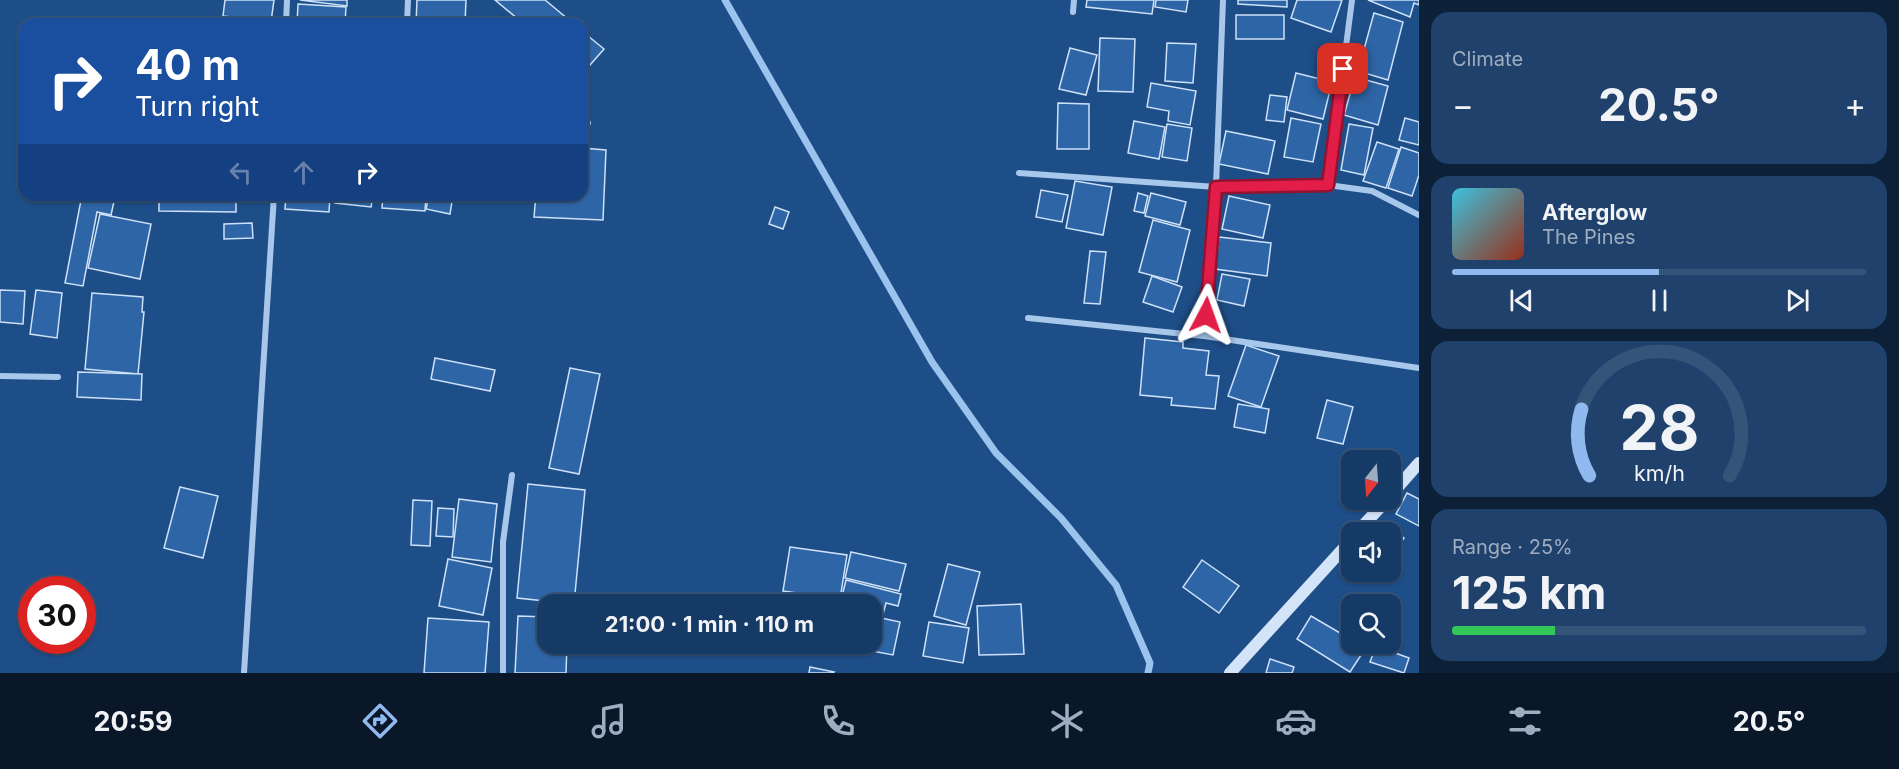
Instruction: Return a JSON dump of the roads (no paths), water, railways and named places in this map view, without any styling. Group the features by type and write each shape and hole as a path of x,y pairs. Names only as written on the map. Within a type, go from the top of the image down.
{"main road":[{"path":"1401,484 1417,469"},
{"path":"1366,522 1378,510"},
{"path":"1230,673 1341,551"}],"street":[{"path":"286,18 287,0"},
{"path":"406,18 408,0"},
{"path":"1073,12 1074,0"},
{"path":"1204,336 1216,187 1223,0"},
{"path":"1328,185 1352,0"},
{"path":"1019,173 1216,187 1328,185 1372,191 1419,215"},
{"path":"244,673 274,201"},
{"path":"1028,318 1204,336 1419,368"},
{"path":"0,376 58,377"},
{"path":"503,673 503,542 512,475"}],"waterway":[{"path":"725,0 932,362 996,453 1061,518 1116,585 1150,663 1148,673"}]}
